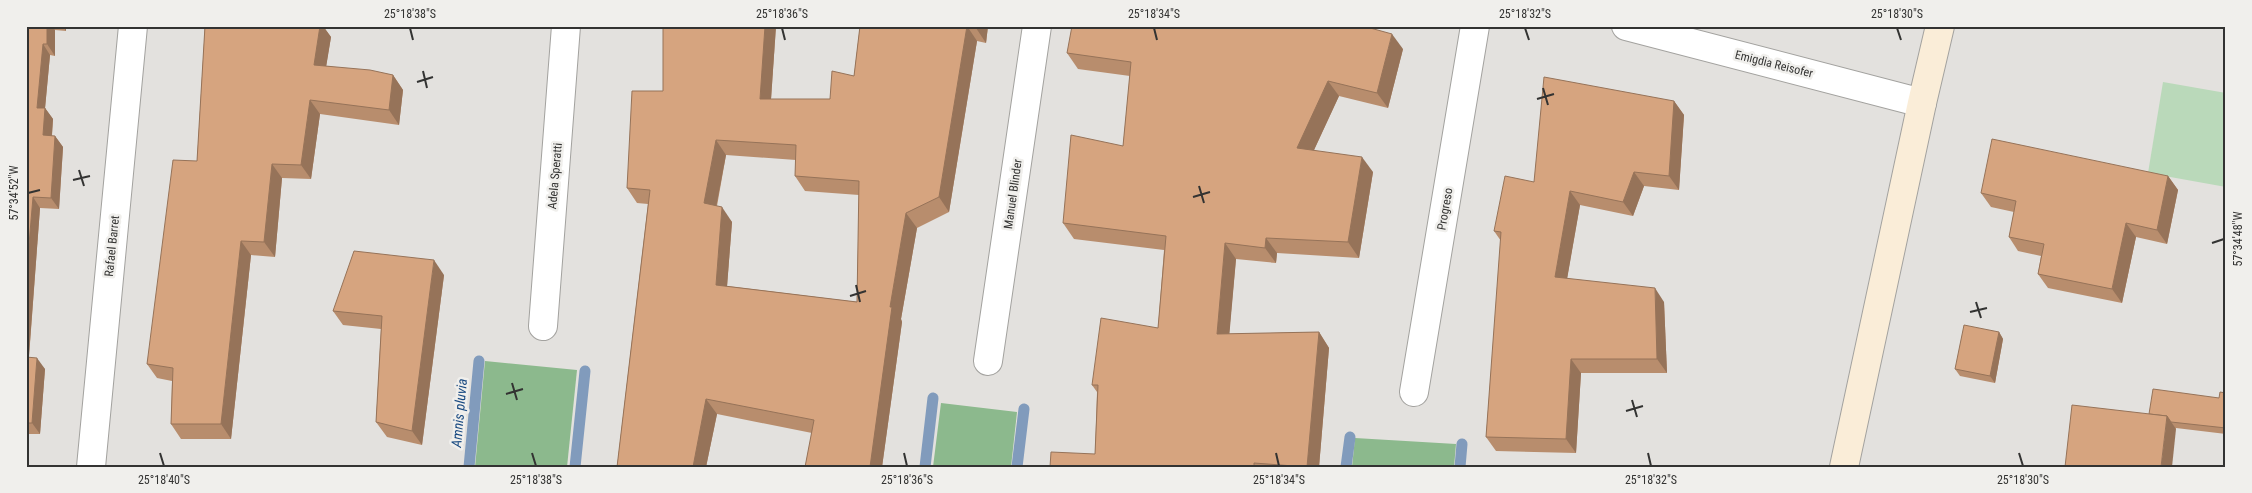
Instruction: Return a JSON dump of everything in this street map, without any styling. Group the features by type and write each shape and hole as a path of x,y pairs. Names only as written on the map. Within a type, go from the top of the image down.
{"street":[{"name":"Rafael Barret","path":"91,467 133,26"},
{"name":"Adela Speratti","path":"543,326 566,26"},
{"name":"Manuel Blinder","path":"988,361 1037,26"},
{"name":"Progreso","path":"1414,392 1475,26"},
{"name":"Emigdia Reisofer","path":"1626,26 1922,103"},
{"path":"1844,467 1940,26"}],"green space":[{"path":"2163,82 2226,93 2226,187 2148,173"},
{"path":"485,361 577,370 567,467 475,467"},
{"path":"941,403 1017,412 1011,467 933,467"},
{"path":"1355,438 1456,444 1454,467 1352,467"}],"building":[{"path":"26,26 47,26 47,44 43,44 37,108 45,108 43,135 55,136 51,198 33,197 26,280"},
{"path":"205,26 320,26 314,65 370,70 393,75 389,110 310,100 301,165 272,164 264,242 241,241 221,424 171,424 173,368 147,364 173,160 197,161"},
{"path":"663,26 691,28 691,26 765,26 760,99 830,99 832,71 854,76 860,26 967,26 939,197 906,213 890,307 892,307 870,467 805,467 814,420 706,399 693,467 617,467 650,190 627,188 632,91 663,91","holes":["716,140 796,145 795,176 859,181 857,302 716,285 722,207 704,203"]},
{"path":"1072,26 1363,26 1392,34 1377,93 1328,81 1297,148 1362,157 1348,242 1266,238 1265,248 1225,243 1217,334 1319,332 1307,467 1254,463 1254,467 1050,467 1051,452 1095,454 1098,385 1092,385 1101,318 1158,328 1166,236 1063,223 1071,135 1123,146 1131,62 1067,53"},
{"path":"1544,77 1674,101 1669,176 1634,172 1623,202 1570,191 1555,277 1655,288 1657,359 1571,359 1566,439 1486,437 1501,232 1494,231 1505,176 1534,182"},
{"path":"1992,139 2168,176 2157,230 2126,223 2112,289 2038,274 2044,244 2009,237 2016,201 1981,193"},
{"path":"354,251 434,260 412,431 376,422 382,316 333,311"},
{"path":"1964,325 1999,332 1990,376 1955,369"},
{"path":"26,357 37,358 32,423 26,423"},
{"path":"2153,389 2219,398 2220,392 2226,393 2226,428 2171,422 2167,416 2149,414"},
{"path":"2072,405 2167,416 2161,467 2065,467"}],"waterway":[{"name":"Amnis pluvia","path":"469,467 479,361"},
{"name":"Amnis pluvia","path":"575,467 585,371"},
{"name":"Amnis pluvia","path":"925,467 933,398"},
{"name":"Amnis pluvia","path":"1017,467 1024,409"},
{"name":"Amnis pluvia","path":"1346,467 1350,437"},
{"name":"Amnis pluvia","path":"1460,467 1462,444"}]}
